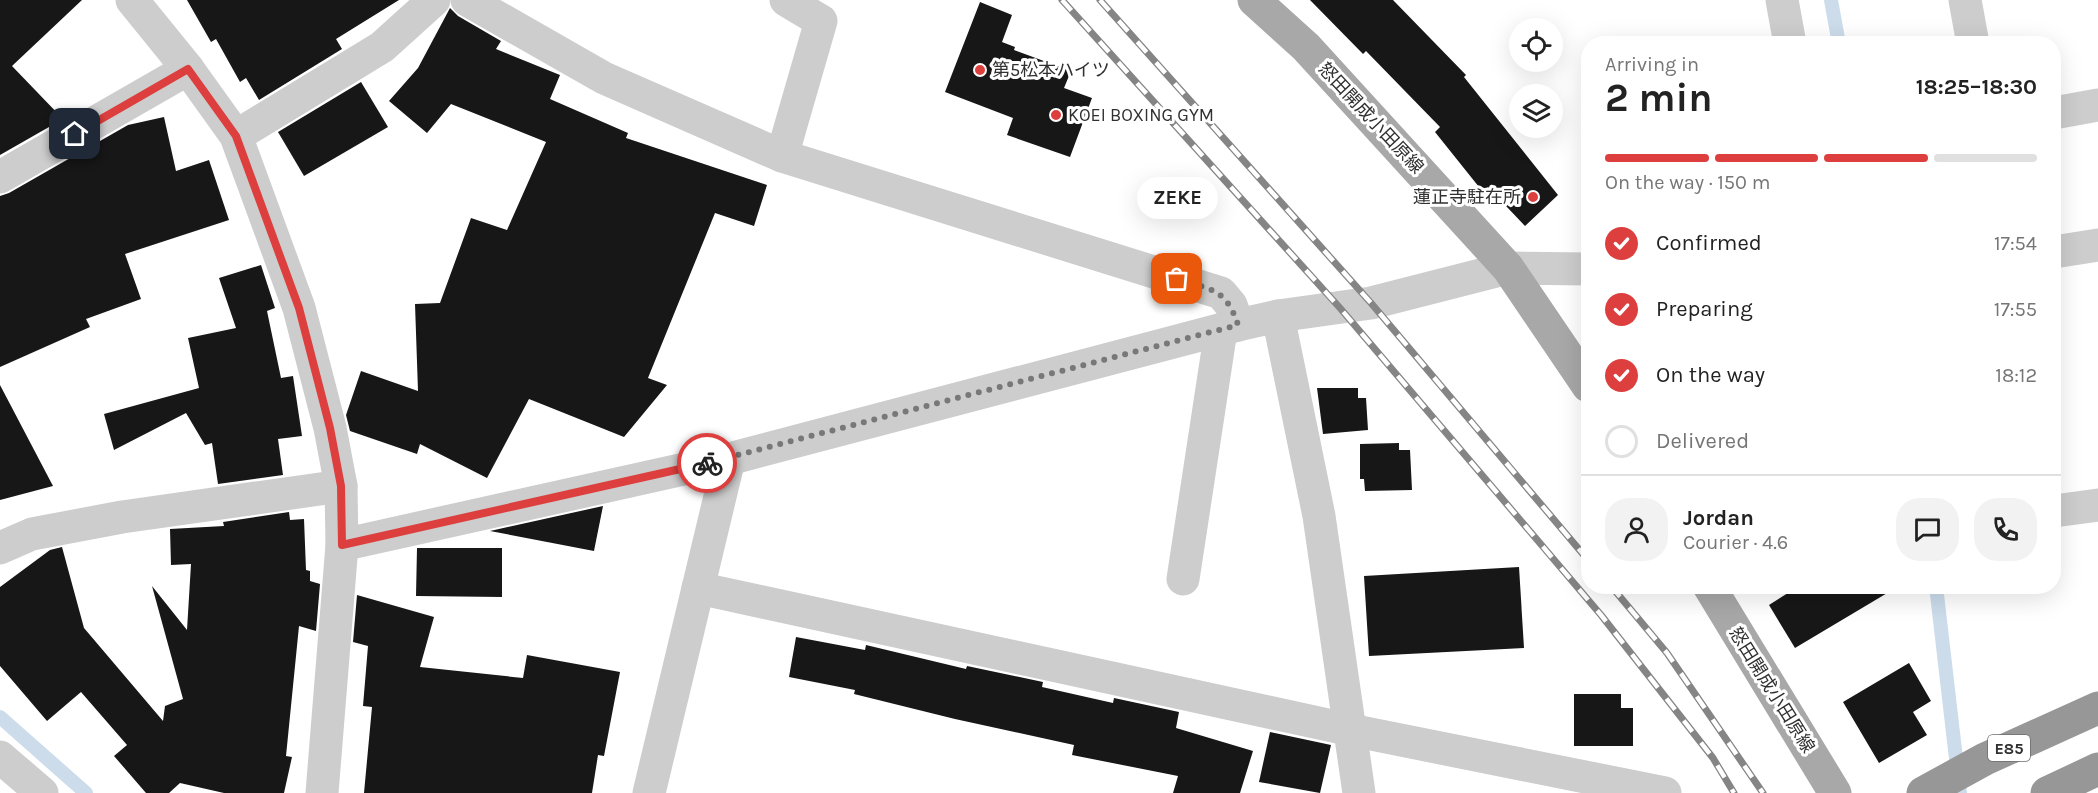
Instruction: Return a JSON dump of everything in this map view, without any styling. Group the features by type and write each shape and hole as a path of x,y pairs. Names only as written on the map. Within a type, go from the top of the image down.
{"highway":[{"name":"E85","path":"1923,793 1985,759 2098,708"},
{"path":"2047,793 2098,769"}],"main road":[{"name":"怒田開成小田原線","path":"1254,0 1306,47 1508,268 1581,376"},
{"name":"怒田開成小田原線","path":"1714,594 1835,793"}],"street":[{"path":"132,0 188,69 236,136 299,308 330,428 341,486 342,545 322,793"},
{"path":"236,136 382,47 434,0"},
{"path":"467,0 604,78 782,156 1221,293 1231,305 1229,327 1183,579"},
{"path":"782,156 821,21 786,0"},
{"path":"1782,0 1789,36"},
{"path":"1965,0 1972,36"},
{"path":"0,177 188,69"},
{"path":"2061,111 2098,105"},
{"path":"2061,251 2098,245"},
{"path":"342,545 729,459 1278,316 1371,303 1508,268 1581,269"},
{"path":"1278,316 1319,516 1359,793"},
{"path":"649,793 729,459"},
{"path":"0,548 32,534 122,517 341,486"},
{"path":"2061,511 2098,505"},
{"path":"698,588 1351,730 1665,793"},
{"path":"0,757 42,793"}],"building":[{"path":"0,0 82,0 12,66 63,119 0,155"},
{"path":"187,0 399,0 336,39 342,49 259,100 246,78 240,82 216,39 211,42"},
{"path":"1310,0 1393,0 1466,75 1464,77 1509,133 1509,138 1513,138 1558,195 1525,226 1488,187 1483,192 1435,132 1440,127 1366,51 1363,54"},
{"path":"980,2 1012,15 1002,42 1015,47 1014,50 1071,71 1064,88 1092,98 1070,157 1007,135 1013,118 945,92"},
{"path":"450,8 458,16 501,41 496,49 560,75 550,99 628,133 626,138 767,185 754,226 715,213 648,378 667,385 624,437 529,399 487,478 420,444 417,454 350,431 346,415 361,371 418,391 415,304 440,303 471,218 507,230 546,142 451,104 427,133 389,101 418,68"},
{"path":"361,82 388,127 304,176 278,132"},
{"path":"164,117 176,171 209,160 229,220 125,254 141,299 86,319 90,327 0,367 0,196 128,125"},
{"path":"261,265 275,308 267,311 281,378 293,376 302,436 278,439 283,475 218,484 212,443 205,445 186,413 114,450 104,414 199,388 188,338 236,328 219,278"},
{"path":"0,385 53,486 0,500"},
{"path":"1317,388 1358,388 1358,398 1366,398 1368,430 1323,434"},
{"path":"1399,443 1399,450 1410,450 1412,490 1365,491 1364,479 1360,479 1360,444"},
{"path":"603,506 594,551 490,531"},
{"path":"289,512 290,520 304,519 306,570 310,571 310,581 320,584 316,631 299,626 286,756 292,757 284,793 224,793 180,783 169,793 146,793 114,756 127,745 81,692 47,721 0,666 0,587 50,550 62,547 84,628 163,721 165,706 183,699 152,586 187,630 191,564 171,565 170,529 224,526 223,522"},
{"path":"417,548 502,548 502,597 416,596"},
{"path":"1519,567 1524,648 1369,656 1364,576"},
{"path":"1786,594 1886,594 1795,648 1769,605"},
{"path":"357,595 434,617 420,667 523,678 527,655 620,672 604,756 598,755 592,793 364,793 372,707 363,706 368,646 353,642"},
{"path":"796,637 865,650 866,645 966,669 967,666 1043,682 1042,687 1113,703 1114,698 1179,712 1176,728 1253,751 1240,793 1173,793 1178,776 1072,755 1074,745 854,694 855,690 789,677"},
{"path":"1909,663 1931,701 1913,712 1927,735 1879,763 1843,702"},
{"path":"1574,694 1621,694 1621,708 1633,708 1633,746 1574,746"},
{"path":"1270,732 1331,745 1320,793 1259,782"}],"waterway":[{"path":"1831,0 1838,36"},
{"path":"1937,594 1960,793"},
{"path":"0,717 86,793"}],"railway":[{"path":"1062,0 1340,308 1581,591"},
{"path":"1100,0 1371,303 1581,552"},
{"path":"1583,594 1713,758 1734,793"},
{"path":"1618,594 1667,653 1763,793"}],"way so far":[{"path":"707,463 1238,325 1231,305 1221,293 1177,279"}],"place":[{"name":"第5松本ハイツ","path":"980,70"},
{"name":"KOEI BOXING GYM","path":"1056,115"},
{"name":"蓮正寺駐在所","path":"1533,197"},
{"name":"ZEKE","path":"1177,279"}],"route":[{"path":"75,134 188,69 236,136 308,338 330,428 341,486 342,545 707,463"}]}
